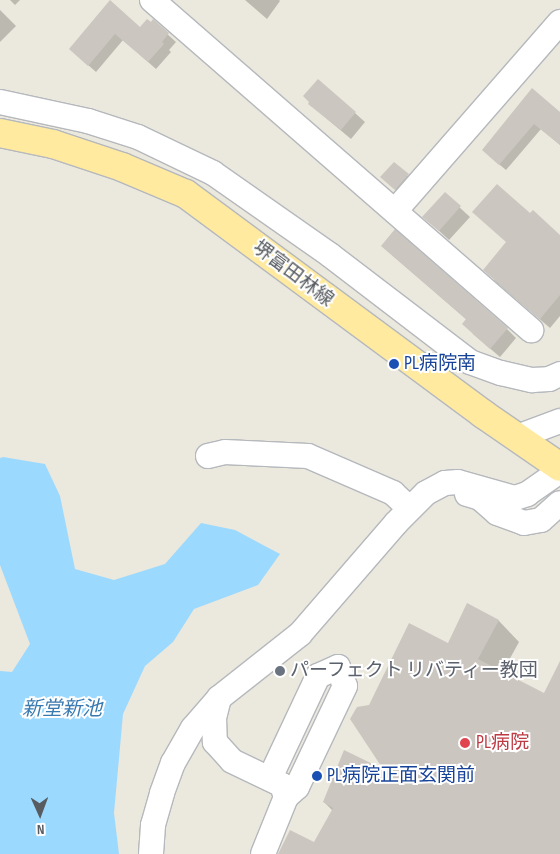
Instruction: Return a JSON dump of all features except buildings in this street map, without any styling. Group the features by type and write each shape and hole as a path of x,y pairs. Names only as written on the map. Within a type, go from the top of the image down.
{"main road":[{"name":"堺富田林線","path":"0,133 53,144 122,167 186,194 560,467"}],"lane":[{"path":"152,0 530,330"},
{"path":"395,211 560,22"},
{"path":"0,102 88,121 138,137 213,172 330,255 470,362 500,374 532,380 549,379 560,374"},
{"path":"517,437 560,422"},
{"path":"208,456 225,452 308,456 393,493 410,509"},
{"path":"151,854 153,825 173,763 193,728 219,698 300,634 426,493 445,483 458,482 516,498 526,494 560,471"},
{"path":"436,489 462,492 480,498 497,513 524,523 541,520 560,503"},
{"path":"263,854 286,797 297,787 345,686 338,667 318,676 270,778"},
{"path":"219,698 214,718 215,742 232,761 282,785 286,797"}],"water":[{"name":"新堂新池","path":"0,458 45,464 60,496 75,569 114,580 165,564 201,523 235,530 280,554 258,585 194,609 173,642 145,666 123,714 114,813 119,854 0,854 0,671 12,672 30,644 0,565"}],"place":[{"name":"PL病院南","path":"394,364"},
{"name":"パーフェクト リバティー教団","path":"280,671"},
{"name":"PL病院","path":"465,743"},
{"name":"PL病院正面玄関前","path":"317,776"}]}
